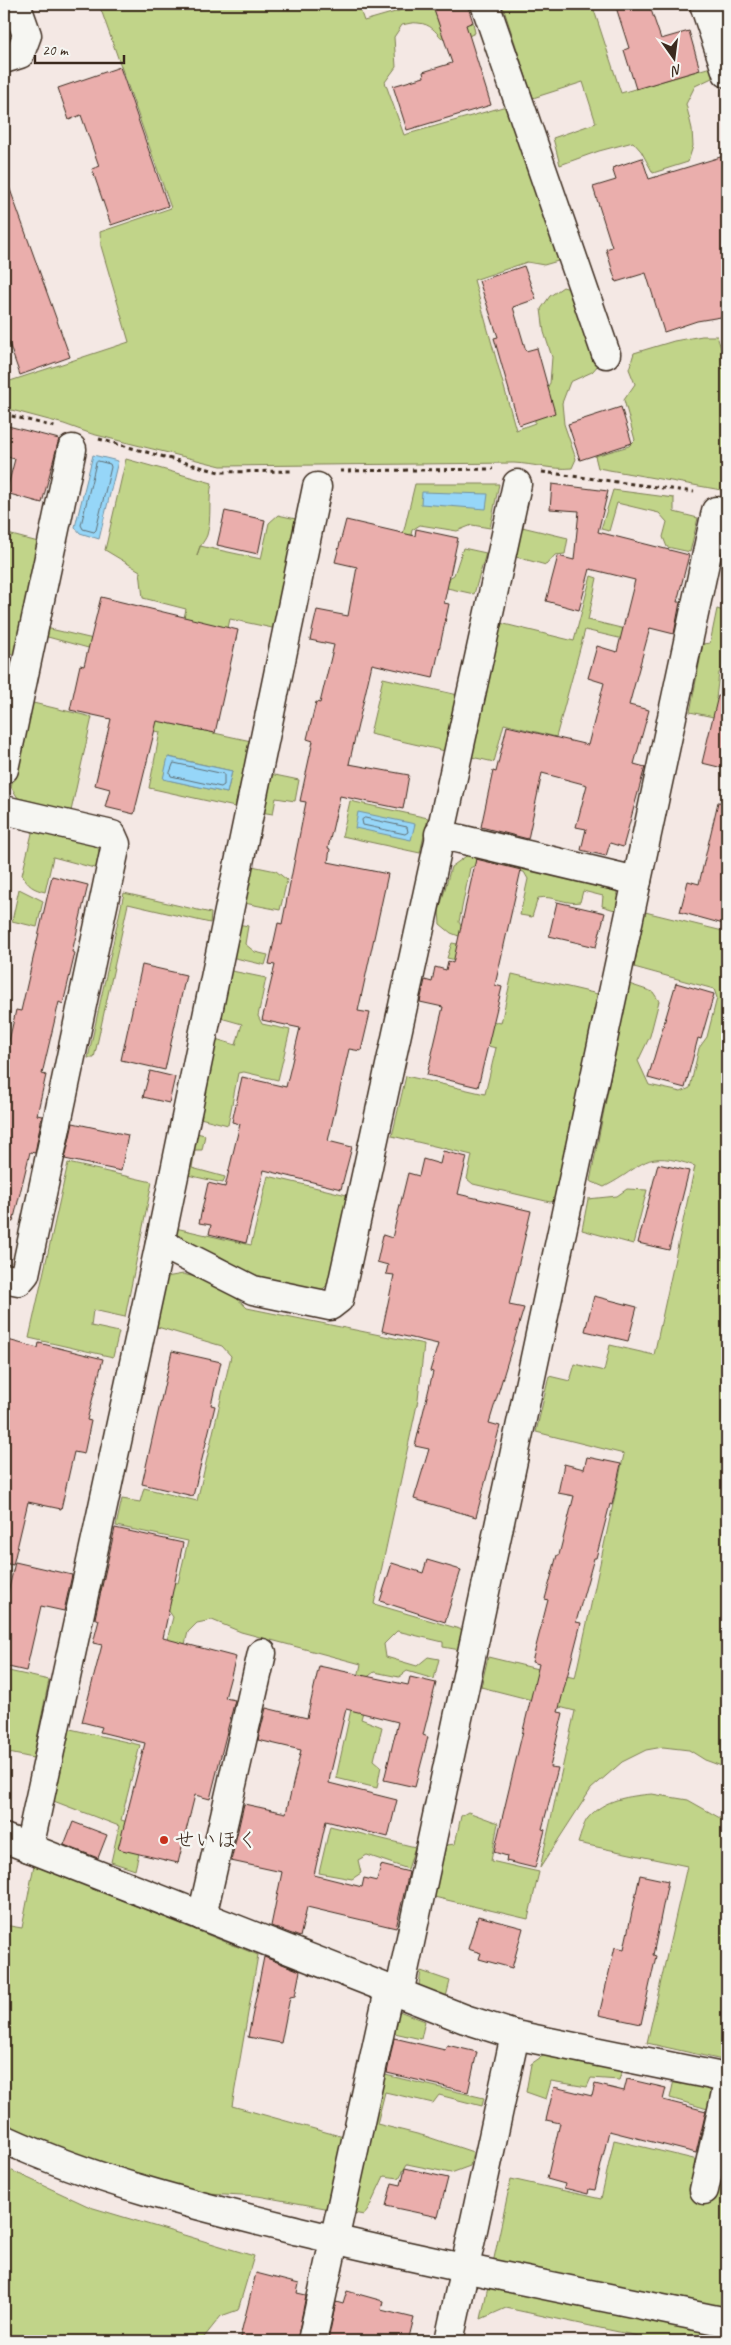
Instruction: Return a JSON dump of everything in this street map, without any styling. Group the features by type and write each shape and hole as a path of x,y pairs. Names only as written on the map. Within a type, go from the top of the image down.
{"street":[{"path":"4,60 20,54 26,35 16,4"},
{"path":"485,4 606,354"},
{"path":"704,4 727,73"},
{"path":"4,769 75,438"},
{"path":"160,1244 253,1290 330,1306 339,1299 439,834 519,475"},
{"path":"29,1848 160,1244 317,476"},
{"path":"312,2341 334,2239 394,1992 637,881 709,502"},
{"path":"4,810 112,835 116,844 25,1274 19,1281 4,1278"},
{"path":"439,834 637,881"},
{"path":"202,1916 262,1653"},
{"path":"4,1838 394,1992 515,2035 727,2078"},
{"path":"449,2341 515,2035"},
{"path":"704,2190 727,2088"},
{"path":"4,2139 66,2166 130,2187 334,2239 465,2269 727,2322"}],"path":[{"path":"4,414 75,438 219,472 317,476 519,475 709,502"}],"green space":[{"path":"99,4 358,4 364,21 423,4 432,4 442,32 473,22 475,33 452,41 441,37 426,25 414,23 402,25 394,37 396,67 385,82 404,135 510,105 560,251 558,261 544,265 527,262 474,280 516,430 535,423 535,407 550,383 552,357 544,332 541,309 550,296 563,287 580,292 600,363 592,372 570,382 562,403 564,424 576,459 572,468 514,463 221,466 92,434 64,424 4,408 4,383 129,342 101,246 100,232 171,208"},
{"path":"502,4 592,4 621,93 711,67 712,78 695,86 686,104 692,129 693,146 688,162 653,173 641,151 633,142 599,151 560,165 553,138 596,123 583,82 533,98"},
{"path":"702,336 717,336 727,366 727,491 598,468 595,456 629,446 635,440 624,400 635,384 629,369 634,353 674,341"},
{"path":"126,459 212,483 207,535 201,546 261,559 269,523 278,515 296,519 277,629 230,619 228,628 168,723 251,741 235,807 149,788 160,732 129,726 140,662 44,636 46,628 175,658 186,609 143,598 140,571 105,550","holes":["169,757 232,771 227,793 164,779"]},
{"path":"415,484 499,484 490,528 472,525 457,531 420,525 412,530 405,566 444,581 454,575 463,548 486,553 474,594 393,576"},
{"path":"613,490 674,498 674,512 698,518 690,552 667,547 663,537 667,522 659,513 617,503 609,531 601,529"},
{"path":"522,527 568,538 565,554 555,555 546,565 516,557"},
{"path":"4,533 42,543 15,655 4,653"},
{"path":"591,576 597,578 588,620 625,629 623,639 585,630 556,737 504,724 494,762 467,756 500,623 574,641"},
{"path":"717,609 727,612 727,660 719,673 716,699 721,704 718,718 690,712 703,644 710,643"},
{"path":"383,678 458,695 445,751 370,734"},
{"path":"29,702 92,717 71,811 18,798 11,787"},
{"path":"270,774 299,780 295,801 276,798 273,814 260,812"},
{"path":"350,801 428,818 420,853 342,836"},
{"path":"33,829 97,844 100,856 98,869 53,857 45,892 37,890 26,882 22,875"},
{"path":"469,854 615,888 622,905 621,912 602,906 603,896 583,891 580,902 575,903 544,897 538,898 532,917 520,915 528,879 524,872 480,863 470,868 459,922 468,940 451,933 440,924 439,911 451,867"},
{"path":"252,866 276,871 287,880 280,910 244,903"},
{"path":"19,889 43,901 37,927 12,921"},
{"path":"124,893 211,913 210,923 128,904 94,1058 88,1058"},
{"path":"645,912 727,932 727,1768 705,1760 689,1750 663,1747 646,1750 622,1762 591,1789 540,1868 575,1711 481,1687 488,1657 575,1678 624,1454 536,1432 549,1376 570,1381 575,1364 604,1371 610,1345 654,1355 695,1166 678,1161 654,1159 637,1166 604,1187 590,1181 629,984 653,992 659,1001 650,1036 638,1061 649,1085 681,1092 690,1088 699,1048 707,1037 717,998 714,989 634,967"},
{"path":"238,924 248,926 245,944 255,952 268,955 265,965 231,957"},
{"path":"469,941 481,966 447,958 452,943 468,946"},
{"path":"227,970 266,978 258,1016 262,1024 290,1030 278,1080 244,1072 238,1073 228,1125 196,1117 212,1038 236,1045 242,1024 217,1017"},
{"path":"512,974 598,994 555,1201 550,1202 473,1184 467,1179 472,1155 392,1136 406,1076 485,1094 496,1048 449,1036 452,1014 501,1023"},
{"path":"192,1132 205,1135 202,1150 195,1150 192,1168 225,1177 223,1183 183,1174"},
{"path":"68,1163 152,1182 125,1317 93,1310 91,1326 119,1332 113,1357 29,1338"},
{"path":"268,1176 351,1196 331,1282 318,1293 262,1281 220,1256 190,1247 170,1233 171,1227 251,1245"},
{"path":"627,1189 647,1190 633,1244 582,1230 588,1199 617,1196"},
{"path":"183,1274 217,1286 247,1308 424,1344 418,1400 374,1604 463,1630 460,1650 443,1647 443,1642 397,1631 384,1644 386,1657 417,1666 428,1657 439,1659 434,1679 407,1671 399,1677 374,1672 365,1679 364,1708 361,1719 382,1727 374,1760 381,1766 377,1788 336,1778 361,1664 241,1632 212,1620 197,1623 188,1632 183,1652 165,1648 173,1617 166,1607 100,1593 101,1585 131,1591 135,1575 178,1583 188,1541 116,1526 122,1499 140,1502 144,1488 197,1501 231,1356 222,1346 154,1326 166,1277"},
{"path":"4,1670 49,1680 33,1758 4,1752"},
{"path":"66,1728 140,1745 121,1820 145,1827 135,1870 111,1862 119,1826 51,1800"},
{"path":"652,1794 688,1800 727,1822 727,2061 647,2043 687,1866 578,1843 586,1820 594,1812 609,1803 626,1797"},
{"path":"468,1812 498,1823 491,1861 539,1872 528,1919 434,1897 444,1850 447,1845 455,1844 461,1816"},
{"path":"330,1826 415,1847 408,1869 367,1855 358,1860 361,1873 352,1879 319,1873"},
{"path":"34,1865 258,1955 232,2106 365,2143 381,2074 484,2098 482,2106 439,2095 433,2103 385,2092 377,2124 425,2136 473,2152 470,2166 451,2173 407,2164 399,2178 384,2176 364,2215 258,2196 208,2193 92,2163 4,2127 4,1925 22,1928"},
{"path":"421,1971 450,1981 445,2001 426,1994 419,1984"},
{"path":"399,2011 425,2021 421,2039 390,2032 394,2013"},
{"path":"544,2055 622,2071 619,2080 591,2078 587,2087 551,2081 546,2099 526,2092 531,2064"},
{"path":"674,2080 709,2088 713,2100 711,2110 670,2098"},
{"path":"614,2140 727,2167 727,2341 661,2341 506,2308 481,2319 511,2179 601,2199"},
{"path":"4,2167 90,2207 254,2256 238,2310 221,2316 201,2341 4,2341"}],"water":[{"path":"93,455 118,461 99,539 80,533 75,527"},
{"path":"422,492 488,494 486,509 421,504"},
{"path":"168,757 232,771 227,793 163,779"},
{"path":"358,812 415,824 411,840 355,828"}],"building":[{"path":"432,4 467,4 473,22 466,25 491,105 407,130 393,86 424,77 423,72 452,63"},
{"path":"615,4 649,4 661,39 689,31 700,70 636,89 624,50 629,48"},
{"path":"120,67 168,206 111,225 92,169 99,166 81,115 69,120 58,88"},
{"path":"727,155 727,316 697,321 664,332 646,273 616,282 606,249 612,247 593,187 616,180 612,168 642,158 649,179"},
{"path":"7,181 70,357 20,375 4,329 4,182"},
{"path":"524,266 536,299 513,307 526,351 537,348 555,413 519,425 494,338 498,337 479,281"},
{"path":"621,407 632,443 580,460 568,424"},
{"path":"4,425 59,439 42,503 6,493 15,459 4,456"},
{"path":"552,484 608,491 598,532 689,555 677,602 680,602 674,634 650,628 629,705 649,710 634,764 645,767 623,847 610,843 606,856 581,850 586,829 576,827 587,785 542,773 528,839 481,827 493,771 496,772 507,726 588,745 604,683 588,678 597,646 617,652 635,580 590,569 579,610 546,601 558,556 574,560 579,511 550,509"},
{"path":"225,511 265,520 258,554 217,545"},
{"path":"346,520 415,536 416,529 458,538 444,603 449,604 433,678 372,664 349,764 409,775 403,809 340,796 328,848 330,849 328,862 388,874 358,1011 370,1013 361,1051 349,1049 328,1141 352,1147 341,1189 264,1170 246,1243 209,1234 211,1225 199,1223 208,1183 225,1187 240,1124 232,1122 242,1077 286,1087 300,1028 262,1020 275,965 269,964 278,923 282,924 306,802 300,801 313,741 307,739 316,702 320,703 334,645 310,640 317,610 348,616 357,567 335,562"},
{"path":"101,597 238,630 215,733 157,721 134,814 105,807 110,789 95,785 111,719 70,710 80,665 84,666"},
{"path":"718,696 727,697 727,769 702,763"},
{"path":"718,802 727,803 727,925 680,912 688,881 699,884"},
{"path":"476,859 521,870 495,985 502,987 478,1087 427,1075 443,1007 420,1002 425,980 432,982 435,967 446,970 448,961 453,963"},
{"path":"52,876 88,885 72,952 75,953 63,1004 59,1002 42,1074 46,1075 37,1115 42,1116 35,1153 30,1152 13,1222 4,1221 4,1063 16,1010 21,1011"},
{"path":"557,902 605,913 596,947 549,936"},
{"path":"142,965 186,975 165,1070 121,1060"},
{"path":"676,983 714,994 701,1039 698,1038 685,1088 648,1078"},
{"path":"150,1071 175,1077 169,1103 143,1097"},
{"path":"73,1123 128,1135 121,1171 65,1159"},
{"path":"443,1151 467,1157 458,1194 531,1211 509,1305 524,1308 489,1423 500,1426 476,1517 414,1499 429,1449 415,1446 433,1372 430,1371 438,1344 382,1331 394,1275 386,1274 388,1265 377,1262 383,1235 392,1238 408,1173 419,1176 423,1159 440,1164"},
{"path":"658,1164 689,1171 669,1250 638,1243"},
{"path":"594,1296 637,1307 628,1341 585,1331"},
{"path":"4,1339 38,1348 39,1343 103,1359 87,1420 91,1421 84,1454 74,1452 61,1509 28,1502 13,1565 4,1563"},
{"path":"172,1351 221,1362 211,1405 215,1406 193,1496 142,1484"},
{"path":"587,1457 621,1464 612,1505 610,1504 576,1622 581,1623 558,1712 563,1713 550,1767 558,1768 542,1829 545,1830 535,1868 506,1861 507,1856 494,1852 539,1664 532,1662 548,1600 545,1599 557,1555 559,1555 574,1496 558,1493 564,1464 584,1469"},
{"path":"115,1528 183,1543 163,1638 236,1657 225,1698 235,1700 210,1799 195,1795 178,1863 118,1849 145,1743 100,1732 102,1727 82,1722 102,1645 93,1643 99,1620 95,1618"},
{"path":"427,1560 461,1570 445,1622 380,1601 392,1563 423,1573"},
{"path":"15,1562 72,1575 64,1611 41,1606 26,1671 4,1666 4,1610"},
{"path":"319,1666 408,1685 410,1677 436,1683 423,1735 428,1737 415,1787 384,1780 398,1722 346,1709 330,1776 329,1783 397,1800 388,1837 326,1821 314,1875 362,1887 364,1878 377,1881 381,1865 409,1872 396,1928 307,1907 300,1937 271,1926 282,1872 231,1861 244,1804 286,1813 301,1750 258,1740 266,1708 307,1718"},
{"path":"73,1822 107,1835 98,1858 64,1845"},
{"path":"640,1875 668,1881 653,1955 656,1956 641,2024 599,2015 615,1947 624,1949"},
{"path":"478,1916 523,1928 512,1968 479,1959 481,1953 468,1949"},
{"path":"264,1957 300,1971 295,1996 290,1997 281,2043 248,2037"},
{"path":"394,2038 445,2050 447,2045 477,2052 468,2092 387,2073"},
{"path":"627,2079 666,2088 663,2100 706,2111 696,2153 609,2131 595,2190 589,2189 588,2194 564,2188 565,2184 547,2179 560,2123 546,2120 554,2087 592,2096 595,2084 624,2091"},
{"path":"405,2168 448,2178 438,2217 386,2206 392,2183 401,2185"},
{"path":"256,2273 299,2284 297,2293 306,2295 297,2341 239,2341"},
{"path":"347,2291 383,2301 381,2310 414,2318 408,2341 328,2341 336,2302 343,2304"}],"place":[{"name":"せいほく","path":"164,1840"}]}
